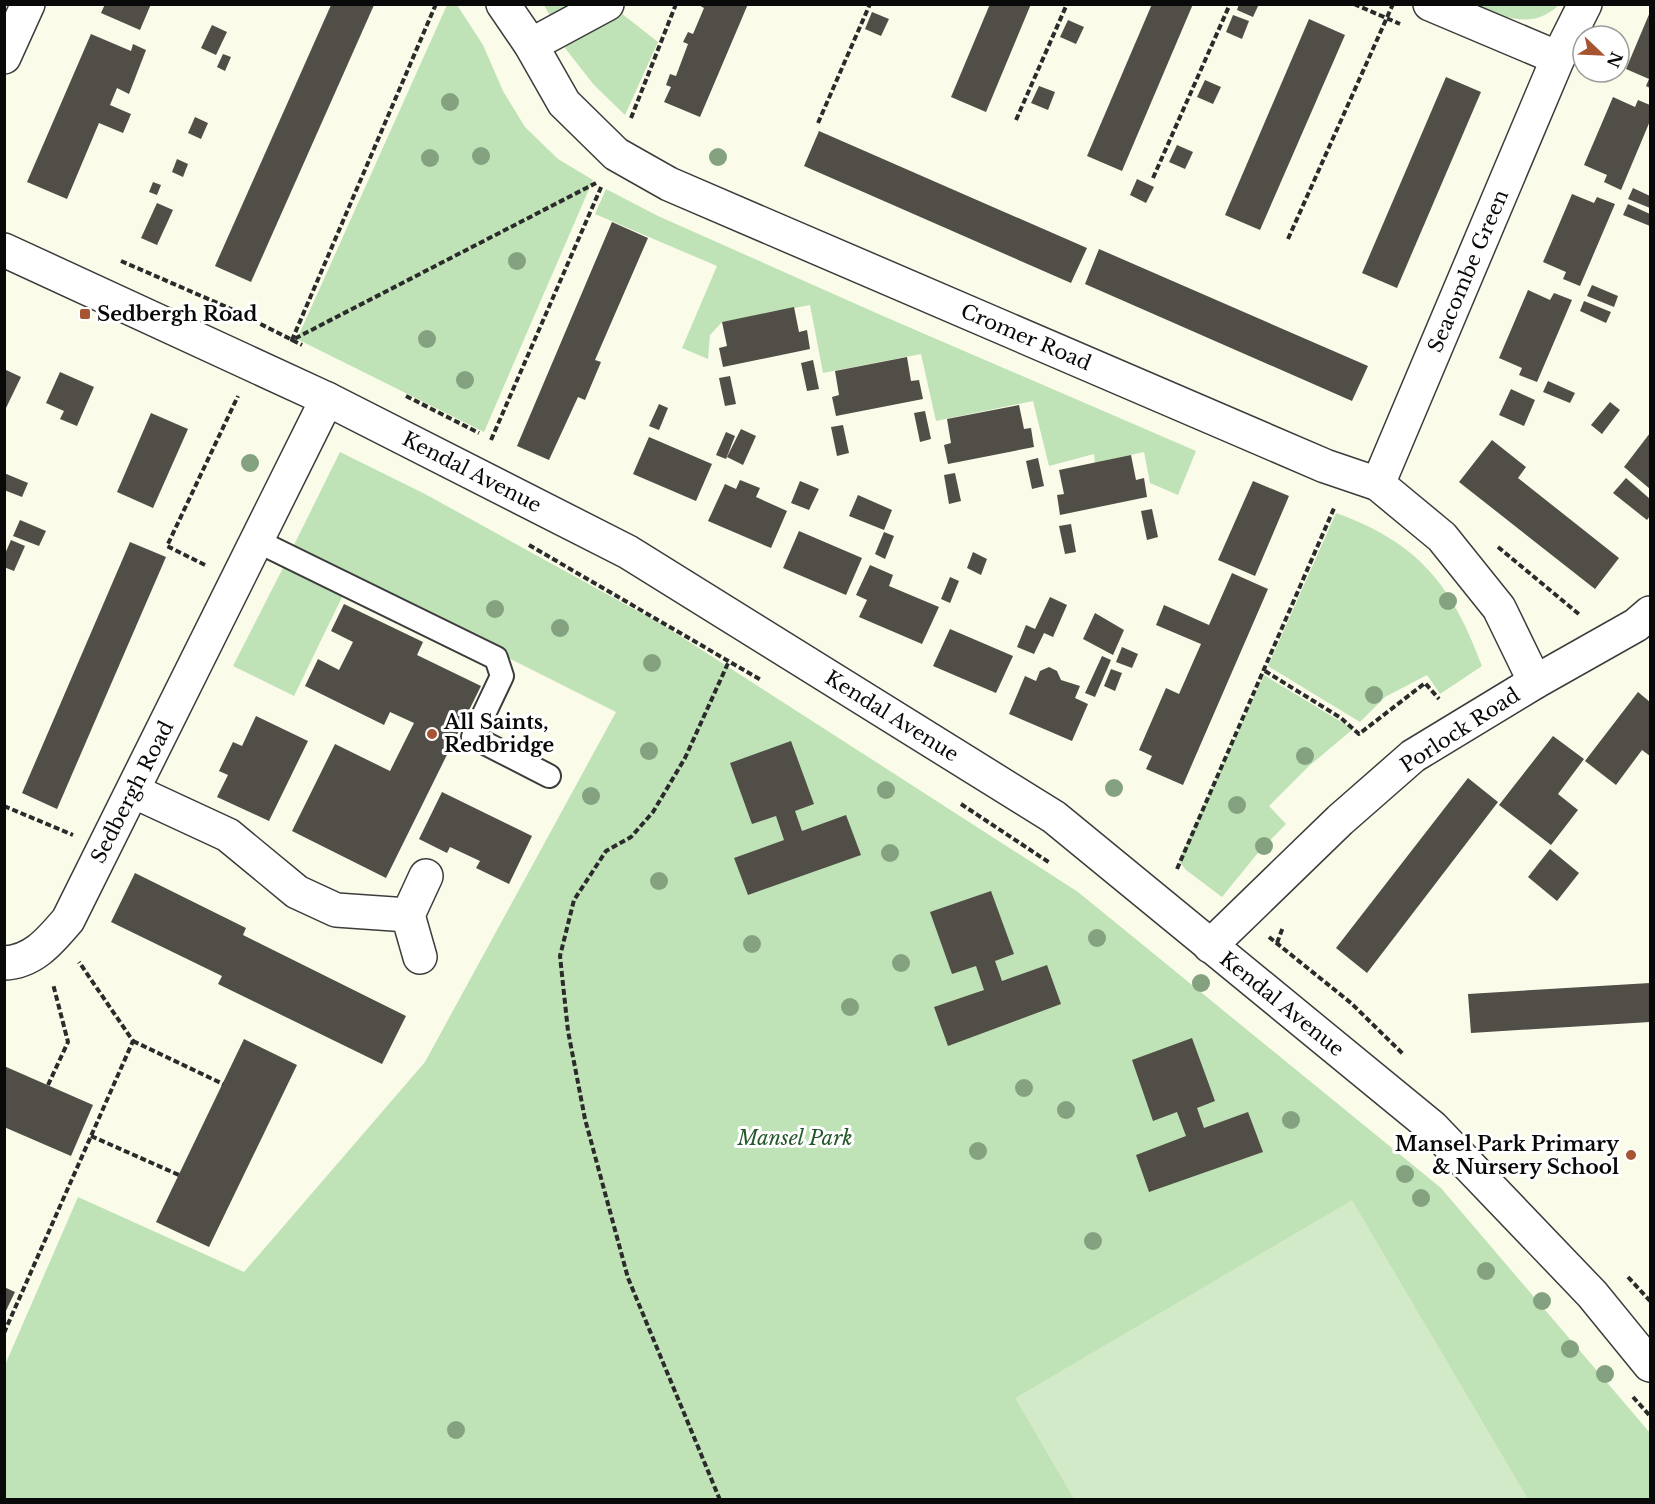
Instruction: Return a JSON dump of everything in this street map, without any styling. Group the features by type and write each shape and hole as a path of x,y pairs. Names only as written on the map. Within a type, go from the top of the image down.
{"street":[{"path":"4,57 28,4"},
{"name":"Cromer Road","path":"503,4 531,45 564,103 616,154 669,184 1325,466 1378,484 1442,537 1499,608 1534,682"},
{"path":"531,45 607,4"},
{"path":"1430,4 1558,58"},
{"name":"Seacombe Green","path":"1378,484 1558,58 1585,4"},
{"name":"Kendal Avenue","path":"4,250 327,399 628,552 1054,817 1432,1127 1592,1294 1650,1365"},
{"name":"Sedbergh Road","path":"4,963 19,963 45,948 68,920 327,399"},
{"name":"Porlock Road","path":"1210,946 1340,820 1413,756 1534,682 1636,625 1650,612"},
{"path":"133,790 228,835 297,891 336,910 408,915"},
{"path":"420,957 408,915 426,876"}],"lane":[{"path":"257,541 496,658 502,676 473,737 549,776"}],"path":[{"path":"436,4 292,340 604,179 491,440"},
{"path":"628,125 676,4"},
{"path":"818,123 870,4"},
{"path":"1017,120 1067,4"},
{"path":"1153,178 1230,4"},
{"path":"1288,239 1393,4"},
{"path":"237,580 167,546 238,395"},
{"path":"398,435 417,401"},
{"path":"519,539 766,683"},
{"path":"720,1500 628,1278 585,1119 568,1031 560,956 574,900 606,851 631,837 653,812 685,758 729,661"},
{"path":"1265,671 1341,718 1359,734 1425,683 1440,700 1448,695"},
{"path":"955,801 1053,865"},
{"path":"4,806 104,849"},
{"path":"1277,943 1290,919"},
{"path":"79,962 133,1041 223,1084"},
{"path":"48,1084 68,1042 53,981"},
{"path":"4,1333 133,1041"},
{"path":"91,1136 179,1175"},
{"path":"1627,1391 1650,1416"}],"green space":[{"path":"1480,4 1559,5 1539,17 1520,19 1478,8"},
{"path":"447,5 457,5 483,45 503,91 525,127 558,159 593,180 484,432 297,339"},
{"path":"544,5 581,5 550,16"},
{"path":"621,13 658,42 625,115 594,85 565,48 569,40"},
{"path":"606,189 658,216 883,316 1196,451 1178,495 1150,483 1144,452 1095,463 1094,454 1049,466 1033,401 936,421 921,354 823,373 810,305 722,322 710,335 708,359 682,348 717,266 595,214"},
{"name":"Mansel Park","path":"340,452 425,494 663,625 1078,892 1441,1188 1650,1433 1650,1500 5,1500 5,1365 78,1197 244,1272 425,1062 616,712 292,549"},
{"path":"1336,513 1390,538 1429,570 1445,590 1458,612 1482,666 1440,694 1427,675 1385,697 1360,722 1268,666"},
{"path":"285,564 344,593 294,696 233,666"},
{"path":"1264,675 1353,729 1309,766 1269,806 1286,824 1257,854 1222,897 1186,870 1179,861"},
{"path":"1352,1200 1528,1499 1074,1499 1015,1398"}],"building":[{"path":"105,4 151,4 140,30 101,13"},
{"path":"697,4 748,4 700,117 664,102 671,87 666,85 670,74 676,76 688,44 683,42 688,32 693,34 704,8"},
{"path":"990,4 1031,4 986,112 951,97"},
{"path":"1152,4 1193,4 1122,171 1087,156"},
{"path":"1239,4 1259,4 1253,17 1237,10"},
{"path":"331,5 374,5 251,282 215,266"},
{"path":"872,12 889,19 881,36 865,29"},
{"path":"1650,12 1650,88 1646,86 1649,79 1631,71 1631,57"},
{"path":"1233,15 1249,21 1242,39 1226,32"},
{"path":"1309,19 1345,35 1260,230 1225,215"},
{"path":"1068,20 1084,27 1076,44 1060,37"},
{"path":"212,25 227,32 216,55 201,48"},
{"path":"91,34 131,51 133,44 146,50 129,94 117,88 110,105 131,114 123,133 99,123 67,199 27,182"},
{"path":"223,54 231,57 225,71 217,67"},
{"path":"1446,77 1481,92 1397,288 1362,273"},
{"path":"1205,80 1221,87 1213,104 1197,97"},
{"path":"1039,86 1055,92 1048,110 1031,103"},
{"path":"1613,97 1635,107 1638,100 1650,105 1650,121 1621,190 1604,182 1607,175 1584,165"},
{"path":"195,117 208,123 201,139 188,133"},
{"path":"819,131 1087,248 1071,283 804,166"},
{"path":"1177,145 1193,152 1185,169 1169,162"},
{"path":"177,159 188,164 183,177 172,172"},
{"path":"1137,179 1154,187 1146,203 1130,195"},
{"path":"153,182 161,185 157,195 149,192"},
{"path":"1633,188 1650,196 1650,208 1628,199"},
{"path":"1572,194 1594,203 1597,197 1615,204 1580,286 1563,279 1566,272 1543,262"},
{"path":"157,203 173,210 157,245 141,238"},
{"path":"1628,204 1650,214 1650,226 1623,215"},
{"path":"612,222 648,238 595,360 601,362 585,400 578,397 549,460 517,446"},
{"path":"1099,249 1368,366 1352,401 1085,284"},
{"path":"1592,285 1618,296 1614,307 1587,296"},
{"path":"1528,290 1550,300 1554,293 1572,300 1537,382 1519,375 1522,368 1499,358"},
{"path":"1584,301 1611,312 1606,323 1580,311"},
{"path":"794,307 799,332 807,330 810,349 723,367 719,348 727,346 722,322"},
{"path":"907,357 911,381 919,380 923,399 836,416 832,397 839,395 835,371"},
{"path":"813,360 819,389 807,391 801,363"},
{"path":"4,369 21,377 6,408 4,408"},
{"path":"60,372 94,387 77,426 60,419 64,411 46,403"},
{"path":"730,376 736,404 725,406 719,378"},
{"path":"1548,381 1575,393 1570,403 1543,392"},
{"path":"1511,389 1535,400 1524,426 1499,415"},
{"path":"1610,402 1620,410 1602,434 1591,425"},
{"path":"659,404 668,408 659,430 649,426"},
{"path":"1019,405 1024,429 1031,428 1034,447 948,464 944,445 951,443 947,419"},
{"path":"925,411 931,439 920,442 914,413"},
{"path":"151,413 188,429 153,508 117,492"},
{"path":"843,425 849,453 837,456 831,427"},
{"path":"741,429 756,436 743,465 727,457"},
{"path":"726,432 735,436 726,459 716,455"},
{"path":"1650,433 1650,489 1624,467"},
{"path":"649,437 712,464 696,501 633,474"},
{"path":"1492,440 1526,467 1518,478 1619,558 1595,589 1459,482"},
{"path":"1131,455 1136,480 1144,478 1147,497 1060,515 1057,495 1064,494 1059,470"},
{"path":"1038,458 1044,486 1032,489 1026,461"},
{"path":"4,473 28,483 22,497 4,490"},
{"path":"955,473 961,501 949,504 944,475"},
{"path":"1626,478 1650,499 1650,516 1647,520 1613,493"},
{"path":"740,480 760,488 756,497 787,511 771,548 708,521 725,484 736,489"},
{"path":"800,481 819,489 809,510 791,503"},
{"path":"1253,481 1289,496 1255,576 1218,560"},
{"path":"858,495 892,510 884,530 849,516"},
{"path":"1152,509 1158,537 1147,540 1141,511"},
{"path":"20,520 46,531 39,546 13,536"},
{"path":"1071,524 1076,552 1065,554 1059,526"},
{"path":"799,531 862,558 846,595 783,568"},
{"path":"884,532 894,536 885,559 875,554"},
{"path":"11,540 25,546 14,571 4,567 4,556"},
{"path":"130,542 166,557 57,809 22,793"},
{"path":"973,552 987,559 981,575 967,568"},
{"path":"870,565 893,575 889,586 939,607 922,644 859,617 867,600 856,595"},
{"path":"1232,573 1268,589 1183,785 1146,769 1152,756 1139,750 1166,688 1179,694 1201,644 1156,625 1164,605 1209,625"},
{"path":"950,577 959,581 950,603 941,599"},
{"path":"1050,597 1067,605 1053,637 1044,633 1034,654 1017,647 1026,625 1035,629"},
{"name":"All Saints, Redbridge","path":"344,604 423,642 417,655 481,686 386,878 292,831 335,744 390,771 414,723 390,712 384,725 305,686 318,659 339,670 353,642 331,631"},
{"path":"1095,613 1124,630 1113,655 1083,639"},
{"path":"950,629 1013,656 996,693 933,666"},
{"path":"1122,647 1138,654 1132,668 1116,662"},
{"path":"1102,656 1111,660 1095,697 1085,693"},
{"path":"1049,667 1057,671 1061,680 1080,686 1075,698 1088,704 1072,741 1009,714 1025,676 1036,681 1040,671"},
{"path":"1111,669 1122,673 1115,691 1104,686"},
{"path":"1638,692 1650,702 1650,756 1642,750 1616,785 1585,761"},
{"path":"256,716 308,741 269,821 217,797 228,775 219,771 233,742 242,746"},
{"path":"1553,736 1584,759 1558,794 1578,810 1551,845 1499,805"},
{"path":"791,741 814,804 795,811 802,831 846,815 861,855 748,895 734,858 784,840 776,816 752,824 730,763"},
{"path":"1468,778 1498,802 1367,973 1336,948"},
{"path":"442,792 532,836 509,884 476,868 480,861 450,847 447,853 419,839"},
{"path":"1550,849 1579,873 1557,901 1528,877"},
{"path":"135,873 246,928 243,935 406,1016 382,1064 218,984 222,976 111,922"},
{"path":"991,891 1014,954 995,961 1002,981 1047,965 1061,1004 948,1046 934,1007 984,990 976,966 952,974 930,912"},
{"path":"1650,983 1650,1022 1471,1033 1468,994"},
{"path":"1192,1038 1215,1101 1197,1108 1204,1128 1248,1112 1263,1152 1149,1192 1136,1155 1186,1136 1177,1112 1153,1121 1132,1060"},
{"path":"244,1039 297,1065 209,1247 156,1222"},
{"path":"4,1066 93,1105 71,1156 4,1127"},
{"path":"4,1287 15,1292 4,1315"}],"place":[{"name":"Sedbergh Road","path":"85,314"},
{"name":"All Saints, Redbridge","path":"432,734"},
{"name":"Mansel Park Primary & Nursery School","path":"1631,1155"}]}
